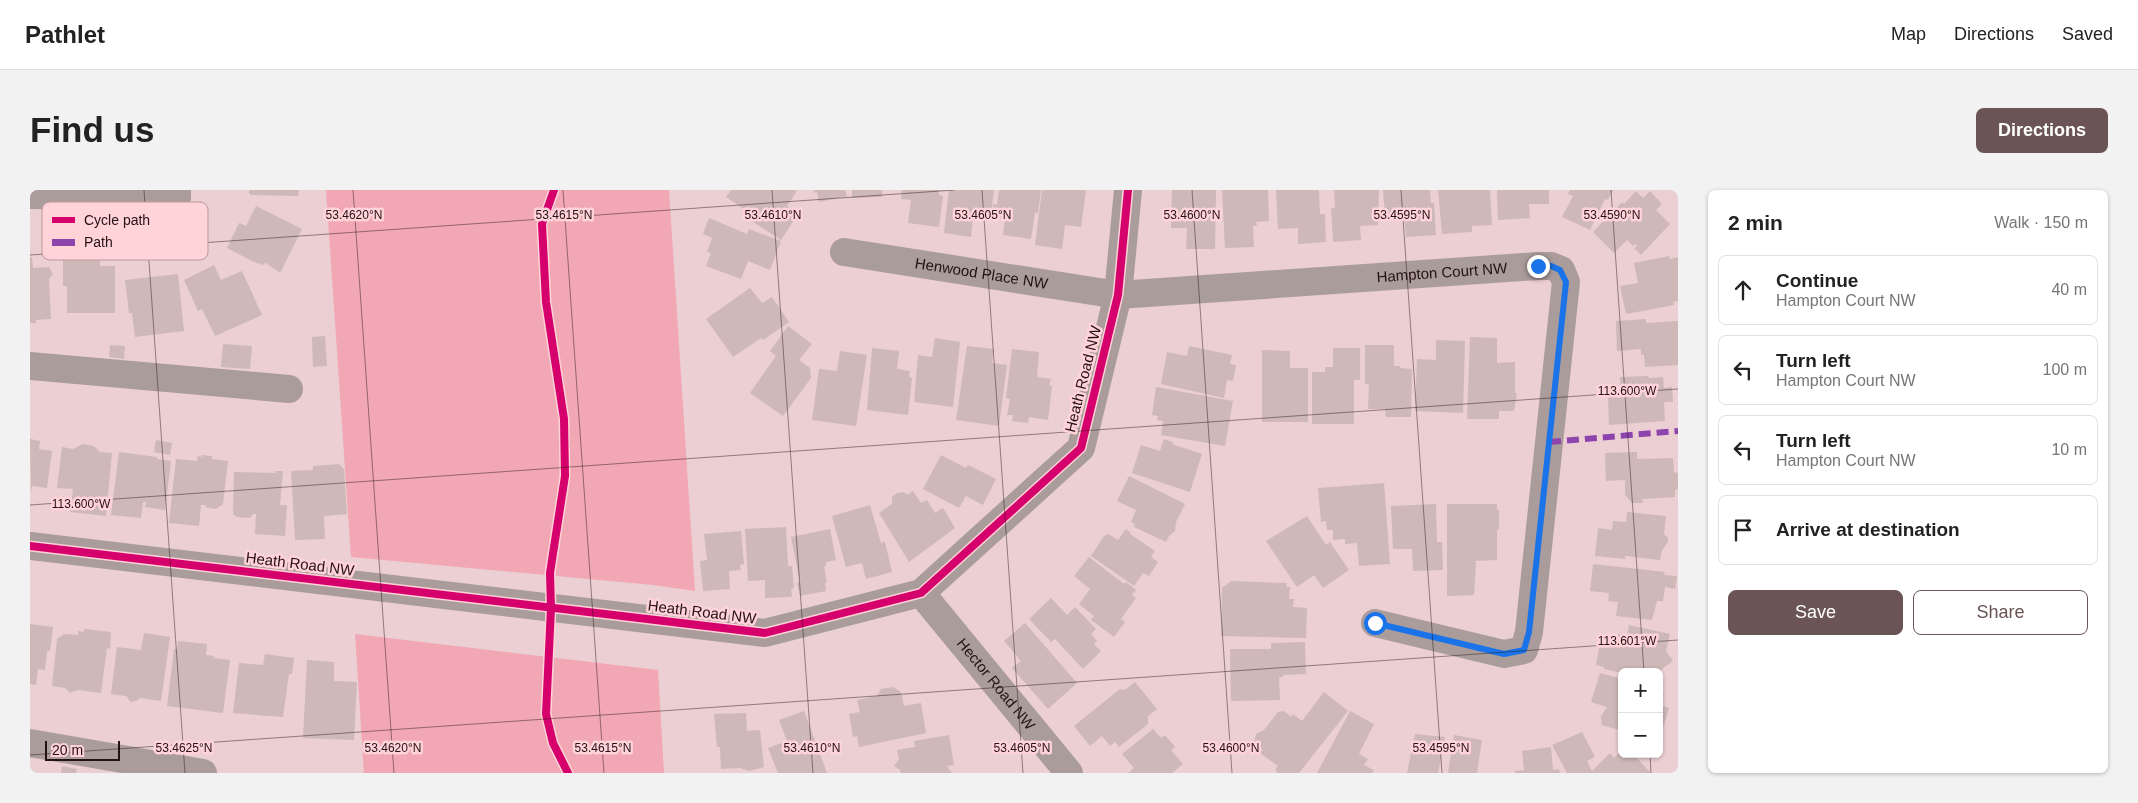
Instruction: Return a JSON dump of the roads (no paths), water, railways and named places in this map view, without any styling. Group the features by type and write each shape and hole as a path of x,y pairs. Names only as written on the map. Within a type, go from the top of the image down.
{"street":[{"path":"30,195 177,197 176,190"},
{"name":"Heath Road NW","path":"30,546 765,633 921,594 1081,448 1118,295 1128,190"},
{"name":"Henwood Place NW","path":"844,252 1118,295"},
{"name":"Hampton Court NW","path":"1118,295 1538,266 1551,266 1560,270 1566,282 1529,632 1524,650 1504,654 1375,623"},
{"path":"30,366 289,389"},
{"name":"Hector Road NW","path":"921,594 1070,773"},
{"path":"30,742 203,773"}]}
